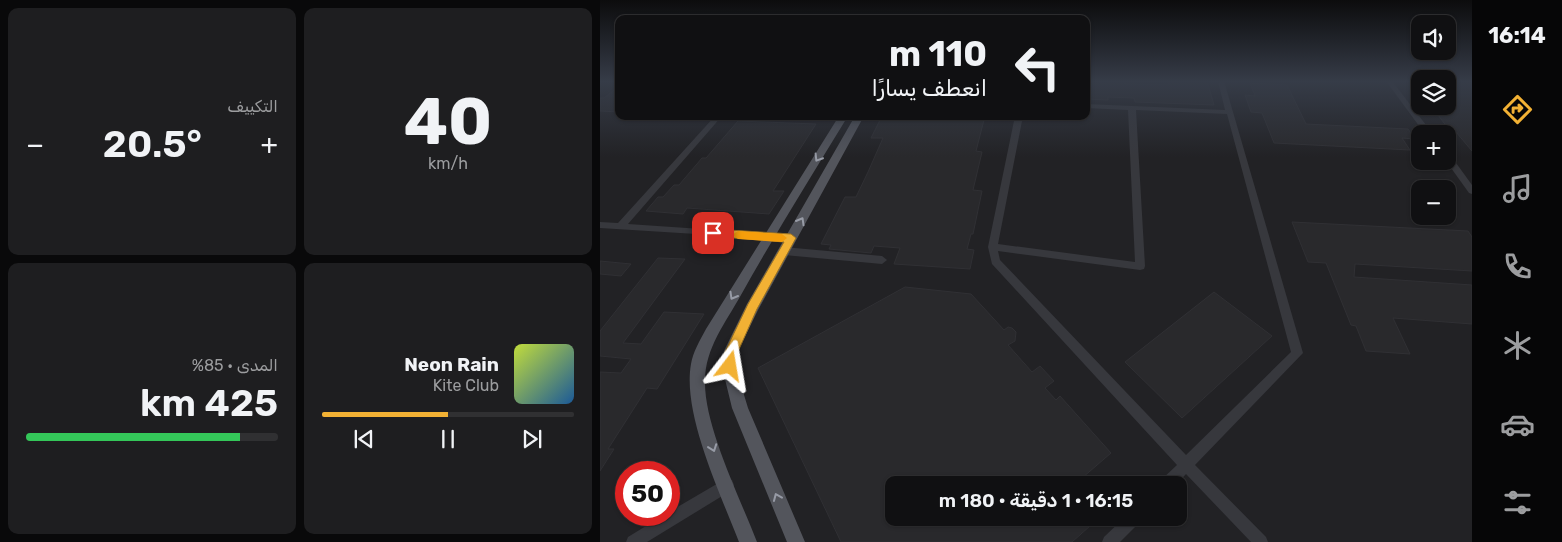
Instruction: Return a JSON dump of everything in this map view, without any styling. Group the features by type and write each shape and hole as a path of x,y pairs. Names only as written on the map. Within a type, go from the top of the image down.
{"main road":[{"path":"748,542 702,418 698,365 706,344 768,237 841,120"},
{"path":"796,542 740,408 731,376 729,356 752,308 858,120"}],"street":[{"path":"1093,106 1229,112"},
{"path":"1175,476 1297,353 1228,106"},
{"path":"1408,106 1422,125"},
{"path":"993,247 1140,266 1132,108"},
{"path":"620,227 714,120"},
{"path":"1018,120 993,247 995,261 1186,465 1261,542"},
{"path":"1456,169 1472,191"},
{"path":"600,226 791,238"},
{"path":"784,251 882,260"},
{"path":"633,542 727,486"},
{"path":"1109,542 1126,526"}],"shaded area":[{"path":"600,106 615,106 615,120 1090,120 1090,106 1411,106 1411,115 1456,115 1456,106 1472,106 1472,542 600,542"}],"building":[{"path":"600,106 615,106 615,112 600,111"},
{"path":"1249,106 1297,106 1306,124 1408,129 1411,133 1411,139 1402,138 1410,150 1274,143 1262,113 1251,112"},
{"path":"1456,106 1472,106 1472,151 1456,132 1456,125 1446,125 1438,115 1456,115"},
{"path":"880,120 984,120 976,151 982,152 973,190 982,191 973,234 971,234 967,249 974,250 970,269 894,264 900,248 874,246 871,253 829,249 831,245 821,244 845,197 856,197 883,138 871,138"},
{"path":"738,121 816,124 773,191 784,191 769,214 687,208 683,214 646,211 658,197 663,197 674,185 679,185 702,158 706,158"},
{"path":"1292,222 1468,231 1472,237 1472,271 1355,264 1354,277 1472,285 1472,324 1393,318 1410,354 1366,351 1356,326 1351,325 1326,263 1308,262"},
{"path":"658,258 685,259 623,343 641,344 664,312 704,314 657,389 647,388 608,449 614,449 600,471 600,372 621,373 631,359 600,356 600,331"},
{"path":"600,261 631,264 621,276 600,274"},
{"path":"905,287 971,294 1004,330 1008,327 1016,332 1015,341 1008,345 1032,372 1040,366 1054,381 1045,388 1056,400 1060,396 1111,453 1084,476 885,476 885,526 1090,526 1072,542 841,542 758,368"},
{"path":"1214,292 1272,336 1182,418 1125,362"}],"slow traffic":[{"path":"738,235 782,238"}],"route":[{"path":"713,233 791,238 752,308 729,356 730,366"}]}
